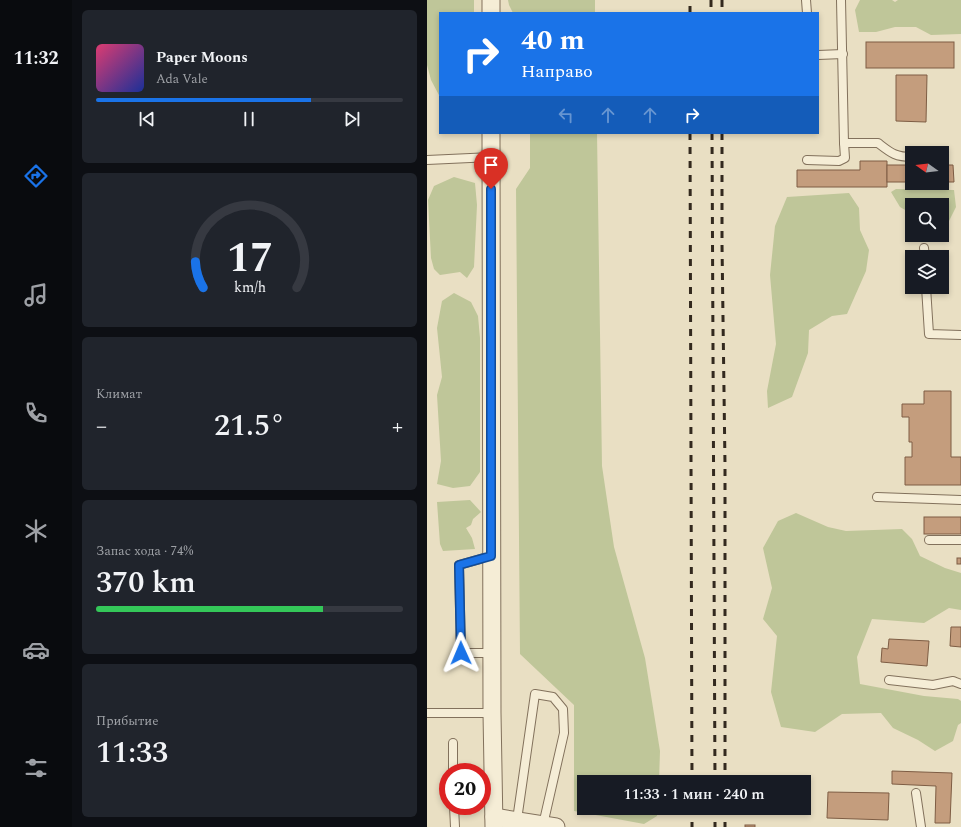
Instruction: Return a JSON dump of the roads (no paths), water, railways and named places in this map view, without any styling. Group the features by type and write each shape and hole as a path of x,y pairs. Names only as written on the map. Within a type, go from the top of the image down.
{"street":[{"path":"491,0 491,12"},
{"path":"491,134 491,556 494,822 517,820 550,826"}],"lane":[{"path":"806,0 807,12"},
{"path":"807,160 843,160 845,158 843,143 843,54 841,0"},
{"path":"819,55 843,54"},
{"path":"843,143 878,143 899,157 905,157"},
{"path":"427,160 491,157"},
{"path":"926,294 929,334 961,335"},
{"path":"877,497 961,500"},
{"path":"929,540 961,540"},
{"path":"491,556 459,565 461,653 492,653"},
{"path":"889,680 933,685 953,681 961,684"},
{"path":"517,820 535,694 553,697 563,709 564,733 550,826"},
{"path":"427,712 492,713"},
{"path":"453,743 453,763"},
{"path":"916,793 921,827"},
{"path":"454,815 455,827"}],"railway":[{"path":"690,0 690,12"},
{"path":"711,0 711,12"},
{"path":"722,0 722,12"},
{"path":"690,134 692,775"},
{"path":"712,134 715,775"},
{"path":"722,134 725,465 725,775"},
{"path":"692,815 692,827"},
{"path":"715,815 715,827"},
{"path":"725,815 725,827"}]}
